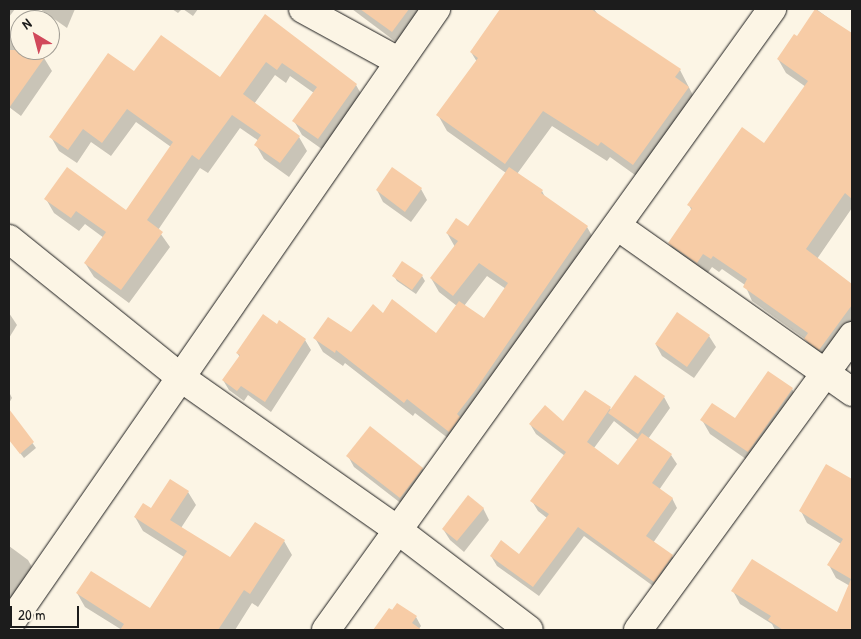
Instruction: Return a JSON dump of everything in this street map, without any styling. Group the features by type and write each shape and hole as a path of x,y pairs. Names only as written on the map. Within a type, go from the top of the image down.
{"street":[{"path":"303,9 398,61"},
{"path":"9,625 398,61 436,9"},
{"path":"326,630 772,9"},
{"path":"617,226 852,392"},
{"path":"9,239 180,377 398,531 529,630"},
{"path":"638,630 852,336"}],"building":[{"path":"360,9 409,9 392,32"},
{"path":"500,9 591,9 681,69 675,77 689,87 633,165 601,142 598,146 543,111 505,164 436,115 478,58 470,52"},
{"path":"815,9 852,33 852,199 845,193 806,249 852,284 852,305 819,350 804,339 808,333 743,287 747,279 713,256 711,259 703,254 697,263 668,243 692,208 687,205 742,127 764,143 808,81 777,59 794,34 797,36"},
{"path":"265,14 357,84 318,139 292,121 317,87 282,63 277,70 266,62 243,94 300,136 280,163 254,145 261,135 232,115 199,160 192,155 147,220 163,232 121,290 84,263 106,232 76,211 71,218 44,199 67,167 126,210 173,142 127,109 102,143 83,129 68,150 49,137 108,53 134,71 161,35 220,77"},
{"path":"9,50 10,60 43,60 9,108"},
{"path":"392,167 422,188 405,212 376,190"},
{"path":"509,167 543,190 541,193 588,226 457,414 460,417 449,432 407,399 404,403 336,350 335,353 313,338 328,317 351,332 373,304 383,313 392,299 436,333 459,301 484,318 508,283 479,263 453,296 430,278 458,241 446,233 456,218 468,226"},
{"path":"402,261 423,275 412,290 392,276"},
{"path":"677,312 710,335 687,367 655,344"},
{"path":"263,314 277,324 279,320 306,339 265,402 241,386 237,391 222,380 240,355 236,353"},
{"path":"768,371 793,388 748,452 700,420 712,403 735,418"},
{"path":"635,375 665,396 638,434 608,413"},
{"path":"585,390 611,407 587,442 618,465 642,433 672,454 652,483 673,498 646,536 673,555 654,582 578,527 533,587 490,556 501,540 519,554 549,514 530,501 566,452 529,424 545,405 563,421"},
{"path":"9,409 34,442 20,454 9,440"},
{"path":"370,426 423,468 400,498 346,456"},
{"path":"826,464 852,479 852,630 783,630 768,620 771,616 731,591 752,559 837,612 851,579 827,565 843,539 799,511"},
{"path":"170,479 189,491 170,520 230,557 255,522 285,540 250,594 244,590 218,630 120,630 124,624 76,593 91,571 150,608 187,551 134,517 143,503 151,508"},
{"path":"468,495 484,508 457,541 442,529"},
{"path":"397,603 417,616 412,623 422,630 373,630 389,608 392,610"}]}
